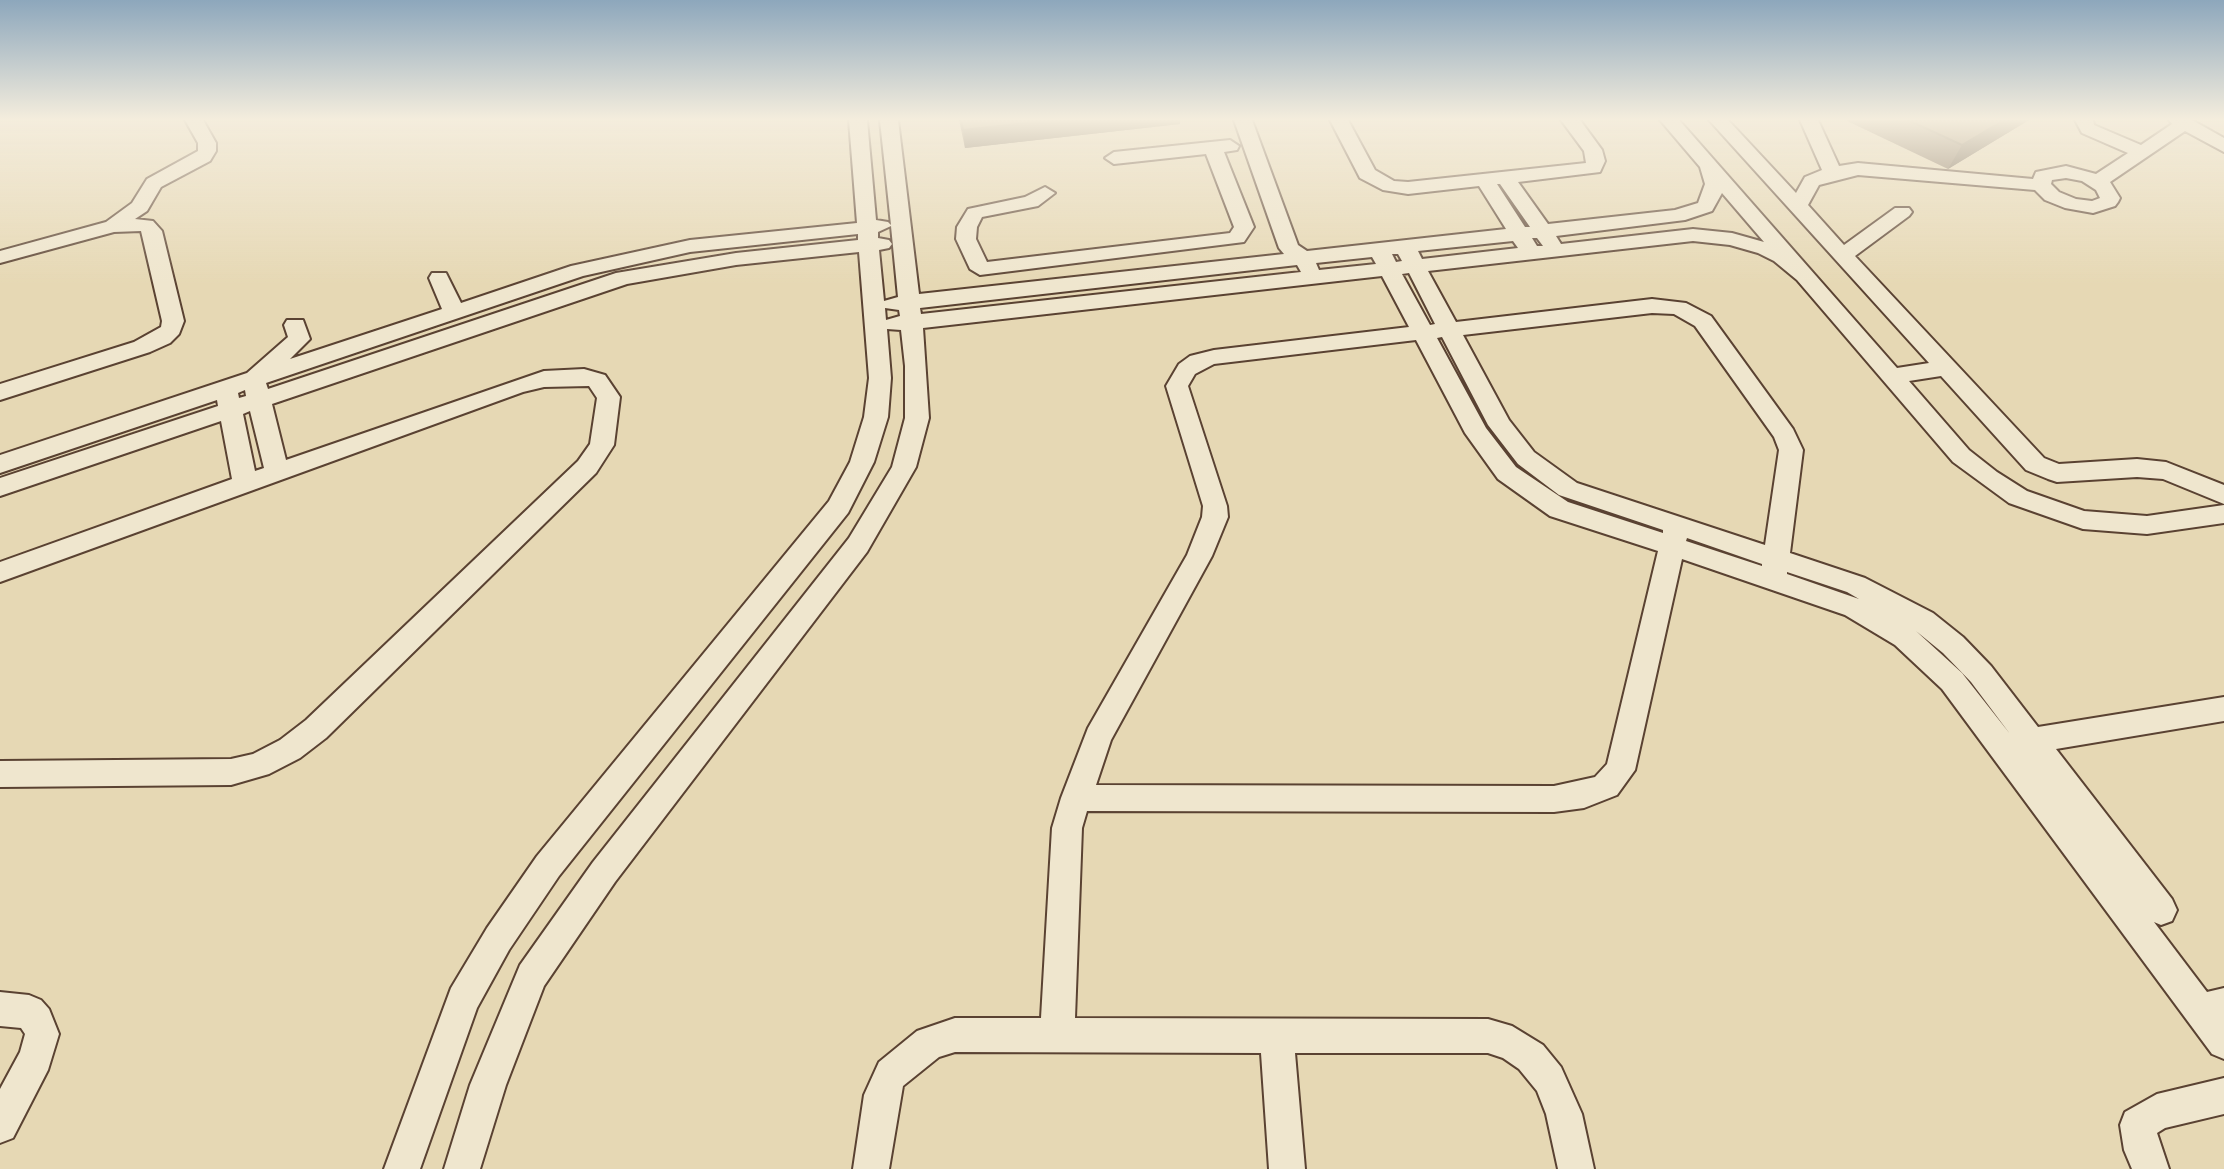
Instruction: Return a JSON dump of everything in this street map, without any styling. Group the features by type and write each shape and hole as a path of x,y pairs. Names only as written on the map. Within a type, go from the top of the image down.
{"street":[{"path":"113,226 140,208 154,183 170,175"},
{"path":"402,1169 463,1000 498,939 548,866 839,507 862,462 876,417 880,378 862,175"},
{"path":"462,1169 488,1085 532,976 604,872 858,545 904,467 917,418 916,366 895,175"},
{"path":"1045,193 1031,202 975,213 967,227 966,239 980,269 1237,238 1244,227 1223,175"},
{"path":"1266,175 1289,248 1308,268"},
{"path":"1368,175 1390,187 1408,188 1536,175"},
{"path":"1398,258 1519,234 1694,212 1705,207 1715,193 1712,175"},
{"path":"1717,175 1767,236 1808,279 1961,456 1987,478 2048,510 2083,520 2147,525 2224,514"},
{"path":"1768,175 2027,456 2045,470 2057,473 2137,468 2166,471 2224,495"},
{"path":"1797,206 1812,181 1829,175"},
{"path":"1925,175 2041,185 2061,201 2093,207 2108,202 2110,198 2097,182 2078,175"},
{"path":"2041,185 2043,176 2048,175"},
{"path":"2097,182 2108,175"},
{"path":"1506,178 1556,250"},
{"path":"1485,180 1531,253"},
{"path":"1767,236 1781,189"},
{"path":"1843,256 1902,212"},
{"path":"0,257 113,226 146,225 152,231 173,321 171,330 142,347 0,392"},
{"path":"256,390 456,313 578,271 648,253 901,233"},
{"path":"874,316 1398,258 1531,253 1713,235 1765,249 1781,257 1808,279"},
{"path":"0,464 228,399 623,278 866,236"},
{"path":"1398,258 1436,331 1477,433 1507,472 1559,509 1675,537 1775,569 1856,585 1923,621 1953,645 1981,674 2170,909 2130,917"},
{"path":"439,278 456,313"},
{"path":"1057,1036 1067,828 1076,798 1098,737 1199,556 1215,517 1215,506 1177,386 1180,377 1198,361 1652,306 1667,306 1692,313 1703,321 1785,435 1791,450 1775,569"},
{"path":"256,390 299,339 295,325"},
{"path":"1892,376 1947,368"},
{"path":"0,572 544,379 584,377 597,380 609,397 602,445 587,467 316,729 290,749 259,765 231,772 0,774"},
{"path":"256,390 276,473"},
{"path":"228,399 245,484"},
{"path":"0,487 228,399"},
{"path":"1076,798 1554,799 1584,795 1606,786 1620,770 1675,537"},
{"path":"1775,569 1905,637 1952,681 2130,917 2212,1008 2224,1042"},
{"path":"2000,746 2224,709"},
{"path":"0,1009 29,1013 37,1021 42,1034 36,1058 0,1125"},
{"path":"871,1169 882,1095 891,1074 909,1056 929,1043 955,1035 1488,1036 1512,1043 1531,1057 1549,1079 1564,1114 1576,1169"},
{"path":"1277,1036 1287,1169"},
{"path":"2151,1169 2142,1150 2138,1125 2157,1112 2224,1096"}]}
